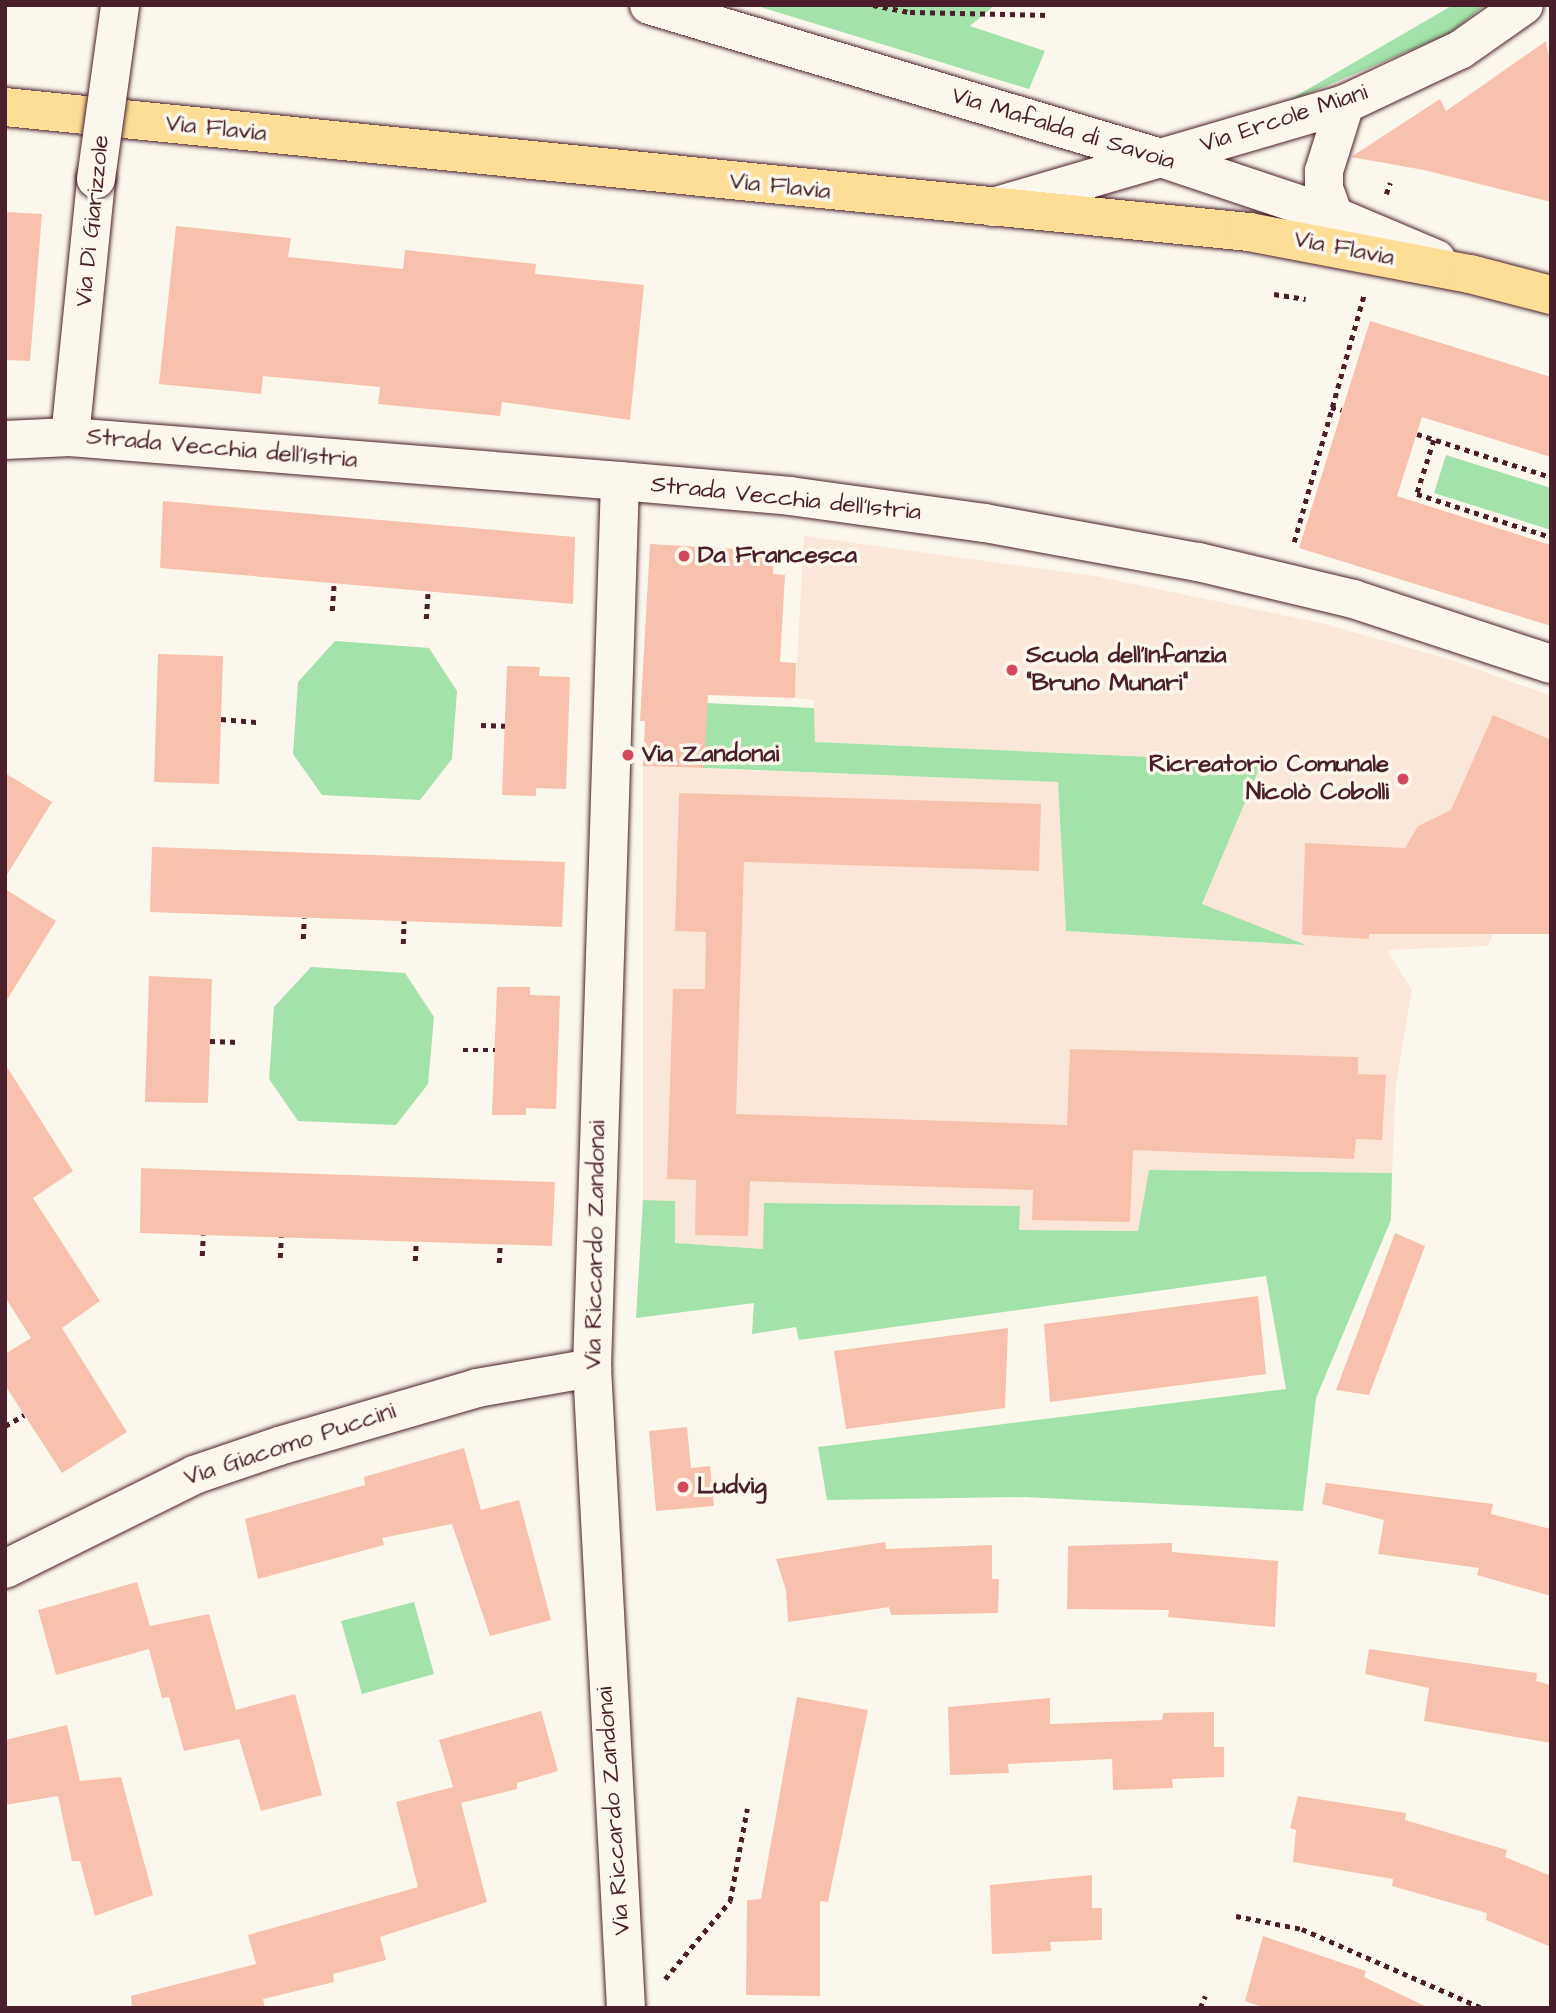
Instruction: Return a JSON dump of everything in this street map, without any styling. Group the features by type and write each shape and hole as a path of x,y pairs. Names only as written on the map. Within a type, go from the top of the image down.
{"main road":[{"name":"Via Flavia","path":"5,107 988,209 1249,232 1470,274 1551,295"}],"street":[{"name":"Via Di Giarizzole","path":"70,437 96,178 120,5"},
{"name":"Via Mafalda di Savoia","path":"649,5 1160,158 1334,216 1470,274"},
{"name":"Via Ercole Miani","path":"988,209 1345,104 1460,50 1524,5"},
{"path":"1334,216 1324,188 1324,171 1345,104"},
{"name":"Strada Vecchia dell'Istria","path":"5,440 70,437 620,481 790,496 985,523 1198,562 1353,599 1551,664"},
{"name":"Via Riccardo Zandonai","path":"620,481 592,1368 626,2008"},
{"name":"Via Giacomo Puccini","path":"5,1569 194,1475 267,1450 477,1388 592,1368"}],"path":[{"path":"873,5 910,12 1049,15"},
{"path":"1388,194 1390,183"},
{"path":"1292,548 1364,291"},
{"path":"1274,294 1306,299"},
{"path":"1332,407 1342,410"},
{"path":"1417,434 1551,478"},
{"path":"1434,440 1417,494 1551,537"},
{"path":"332,611 334,583"},
{"path":"426,619 428,592"},
{"path":"221,719 257,722"},
{"path":"481,725 505,726"},
{"path":"303,939 304,918"},
{"path":"403,944 404,921"},
{"path":"210,1041 240,1042"},
{"path":"463,1050 495,1051"},
{"path":"202,1256 203,1235"},
{"path":"281,1237 281,1258"},
{"path":"415,1261 416,1242"},
{"path":"499,1263 500,1244"},
{"path":"5,1426 24,1415"},
{"path":"662,1982 730,1901 747,1809"},
{"path":"1236,1916 1302,1929 1482,2008"},
{"path":"1200,2008 1205,1996"}],"shaded area":[{"path":"804,536 1095,576 1321,623 1455,661 1551,696 1551,796 1488,946 1387,950 1412,990 1396,1084 1392,1173 1150,1170 1138,1231 1019,1230 1020,1206 765,1203 764,1249 675,1243 674,1201 643,1200 643,766 1058,782 1066,931 1303,945 1202,905 1261,762 815,742 814,700 795,698"}],"green space":[{"path":"754,5 995,5 970,26 1045,51 1029,89"},
{"path":"1453,5 1485,5 1451,33 1279,106"},
{"path":"1446,455 1551,488 1551,530 1434,493"},
{"path":"335,641 429,648 457,691 452,759 420,800 322,795 293,754 298,682"},
{"path":"705,703 814,708 815,742 1262,762 1202,904 1306,945 1066,931 1058,782 704,768"},
{"path":"311,967 405,973 434,1017 428,1084 396,1125 298,1121 269,1079 274,1007"},
{"path":"1149,1170 1392,1173 1391,1220 1316,1398 1303,1511 1025,1497 827,1500 818,1447 1286,1389 1266,1276 799,1340 796,1327 752,1334 754,1303 636,1318 643,1200 675,1201 675,1243 763,1249 764,1203 1020,1206 1019,1230 1138,1231"},
{"path":"414,1602 434,1674 362,1694 341,1621"}],"building":[{"path":"1546,41 1551,67 1551,202 1424,170 1351,157 1440,99 1446,111"},
{"path":"5,212 42,214 30,361 5,360"},
{"path":"176,226 291,238 288,257 403,269 405,250 536,264 535,274 644,285 630,420 502,402 500,416 378,404 380,387 263,376 261,394 159,384"},
{"path":"1370,321 1551,377 1551,457 1422,417 1397,496 1551,545 1551,626 1299,548"},
{"path":"163,501 575,537 573,604 160,568"},
{"path":"650,544 774,551 773,574 785,575 780,662 796,663 795,698 708,695 704,768 643,766 645,721 640,721"},
{"path":"158,654 223,656 219,784 154,782"},
{"path":"507,666 540,667 539,676 570,677 566,789 536,788 536,796 502,795"},
{"path":"1493,715 1551,740 1551,934 1369,934 1369,939 1302,935 1305,843 1405,848 1418,826 1451,810"},
{"path":"5,773 52,802 5,878"},
{"path":"679,793 1041,804 1039,871 744,862 736,1114 1067,1125 1070,1049 1358,1057 1358,1074 1386,1075 1382,1140 1356,1139 1354,1159 1133,1150 1130,1222 1032,1220 1033,1190 750,1181 748,1236 695,1235 696,1180 667,1179 673,989 705,989 706,932 675,931"},
{"path":"152,847 565,862 562,927 150,912"},
{"path":"5,889 56,921 5,1003"},
{"path":"149,976 212,979 208,1103 145,1102"},
{"path":"497,987 530,987 530,995 560,996 556,1109 526,1108 526,1115 492,1115"},
{"path":"5,1064 73,1171 33,1198 100,1301 62,1328 127,1432 62,1473 5,1385 5,1354 31,1338 5,1297"},
{"path":"141,1168 555,1182 552,1246 140,1233"},
{"path":"1395,1233 1425,1246 1369,1395 1336,1390"},
{"path":"1258,1296 1266,1374 1050,1402 1044,1324"},
{"path":"1008,1328 1005,1408 846,1429 834,1351"},
{"name":"Ludvig","path":"687,1427 691,1468 710,1466 714,1506 656,1511 649,1431"},
{"path":"464,1448 481,1510 519,1500 551,1620 490,1636 452,1524 382,1538 384,1545 258,1579 245,1519 365,1485 364,1477"},
{"path":"1326,1483 1493,1504 1491,1514 1551,1529 1551,1596 1477,1575 1479,1568 1378,1554 1384,1520 1322,1504"},
{"path":"885,1542 886,1549 992,1545 992,1579 999,1579 998,1613 891,1615 889,1607 788,1622 786,1590 776,1559"},
{"path":"1172,1543 1172,1552 1278,1561 1275,1627 1168,1617 1169,1610 1067,1609 1068,1546"},
{"path":"137,1582 150,1626 209,1614 236,1710 295,1694 322,1795 261,1811 239,1739 184,1751 169,1697 162,1698 149,1649 56,1675 38,1610"},
{"path":"1369,1649 1537,1673 1536,1681 1551,1685 1551,1743 1424,1721 1429,1688 1365,1674"},
{"path":"797,1697 868,1710 828,1902 820,1901 820,1996 746,1995 747,1900 761,1899"},
{"path":"1050,1698 1050,1724 1162,1720 1163,1713 1214,1712 1214,1747 1224,1747 1224,1777 1172,1779 1173,1788 1113,1790 1112,1759 1008,1764 1009,1773 950,1775 948,1707"},
{"path":"541,1711 558,1771 517,1783 517,1789 461,1803 487,1902 380,1937 386,1960 333,1974 334,1982 263,1999 265,2008 132,2008 131,1996 256,1964 248,1935 418,1887 396,1802 453,1787 439,1740"},
{"path":"67,1725 80,1781 121,1777 153,1895 95,1916 80,1861 72,1861 58,1796 5,1805 5,1740"},
{"path":"1298,1796 1406,1813 1405,1820 1507,1850 1505,1857 1551,1876 1551,1947 1486,1920 1487,1913 1392,1886 1393,1879 1293,1862 1296,1830 1290,1828"},
{"path":"1092,1875 1092,1908 1102,1908 1102,1940 1050,1942 1051,1951 992,1954 990,1885"},
{"path":"1263,1936 1366,1971 1364,1977 1429,2008 1265,2008 1245,2001"}],"place":[{"name":"Da Francesca","path":"684,556"},
{"name":"Scuola dell'Infanzia \"Bruno Munari\"","path":"1012,670"},
{"name":"Via Zandonai","path":"628,755"},
{"name":"Ricreatorio Comunale Nicolò Cobolli","path":"1403,779"},
{"name":"Ludvig","path":"683,1487"}]}
